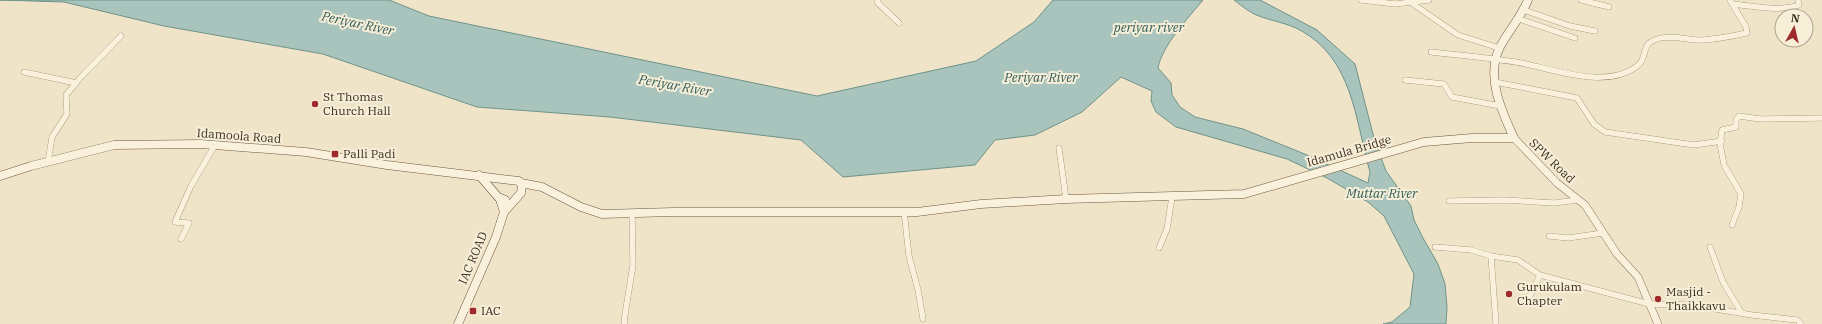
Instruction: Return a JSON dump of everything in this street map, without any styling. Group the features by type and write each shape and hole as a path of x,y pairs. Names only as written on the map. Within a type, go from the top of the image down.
{"main road":[{"name":"SPW Road","path":"1514,138 1500,106 1493,72 1495,59 1499,48 1519,19 1528,0"},
{"name":"Idamula Bridge","path":"521,183 536,183 591,212 602,214 917,212 981,204 1066,199 1244,194 1424,142 1472,138 1514,138"},
{"name":"Idamoola Road","path":"0,176 48,162 114,146 215,145 306,152 387,165 479,175 509,180"},
{"path":"479,175 498,196 508,200 515,198 522,190 521,183 516,180 509,180 498,186 498,196 504,212"},
{"name":"IAC ROAD","path":"458,324 496,236 504,212 515,198"}],"street":[{"path":"878,0 877,2 900,23"},
{"path":"1361,0 1398,5 1413,4 1429,0"},
{"path":"1581,0 1609,7"},
{"path":"1732,2 1768,8 1783,6 1793,7 1798,5 1798,0"},
{"path":"1431,52 1495,59 1597,77 1630,72 1640,65 1644,58 1645,47 1648,42 1654,39 1670,37 1688,40 1703,40 1747,33 1746,27 1732,2"},
{"path":"1413,4 1458,35 1499,48"},
{"path":"1524,10 1570,26 1595,32"},
{"path":"1519,19 1575,38"},
{"path":"48,162 52,137 67,114 66,95 121,36"},
{"path":"24,72 76,83"},
{"path":"1405,80 1444,84 1452,97 1500,106"},
{"path":"1495,82 1577,98 1594,124 1605,132 1694,145 1722,141"},
{"path":"1732,225 1739,206 1741,194 1724,165 1720,144 1722,141 1722,130 1736,127 1736,120 1739,116 1760,118 1822,118"},
{"name":"SPW Road","path":"1514,138 1557,183 1585,205 1617,254 1638,277 1658,324"},
{"path":"180,239 189,223 175,222 192,186 215,145"},
{"path":"1059,148 1066,199"},
{"path":"1159,248 1167,229 1172,197"},
{"path":"1449,201 1504,200 1554,203 1578,200"},
{"path":"904,212 909,256 918,290 923,319"},
{"path":"625,324 624,321 634,264 632,213"},
{"path":"1549,236 1568,238 1603,233"},
{"path":"1435,247 1471,250 1491,256 1518,260 1540,275 1649,304 1691,305 1797,320 1801,324"},
{"path":"1710,247 1723,282 1741,312"},
{"path":"1491,256 1496,324"},
{"path":"1529,298 1540,275"}],"water":[{"name":"Periyar River","path":"0,0 389,0 429,16 817,96 976,61 1034,22 1053,0 1203,0 1170,42 1160,60 1158,68 1171,83 1172,95 1180,107 1195,117 1243,129 1307,155 1368,183 1370,172 1355,111 1341,74 1331,57 1318,42 1300,30 1256,15 1234,0 1260,0 1317,30 1355,64 1375,142 1386,171 1411,206 1414,220 1438,264 1445,284 1447,307 1446,324 1383,324 1392,322 1410,307 1414,274 1384,216 1368,202 1327,178 1287,159 1176,127 1156,112 1151,101 1152,91 1121,77 1082,112 1035,135 995,140 975,165 843,177 801,140 610,117 477,107 323,54 164,26 64,2"}],"place":[{"name":"St Thomas Church Hall","path":"315,104"},
{"name":"Palli Padi","path":"335,154"},
{"name":"Gurukulam Chapter","path":"1509,294"},
{"name":"Masjid - Thaikkavu","path":"1658,299"},
{"name":"IAC","path":"473,311"}],"water label":[{"name":"periyar river","path":"1149,27"},
{"name":"Muttar River","path":"1382,193"}]}
